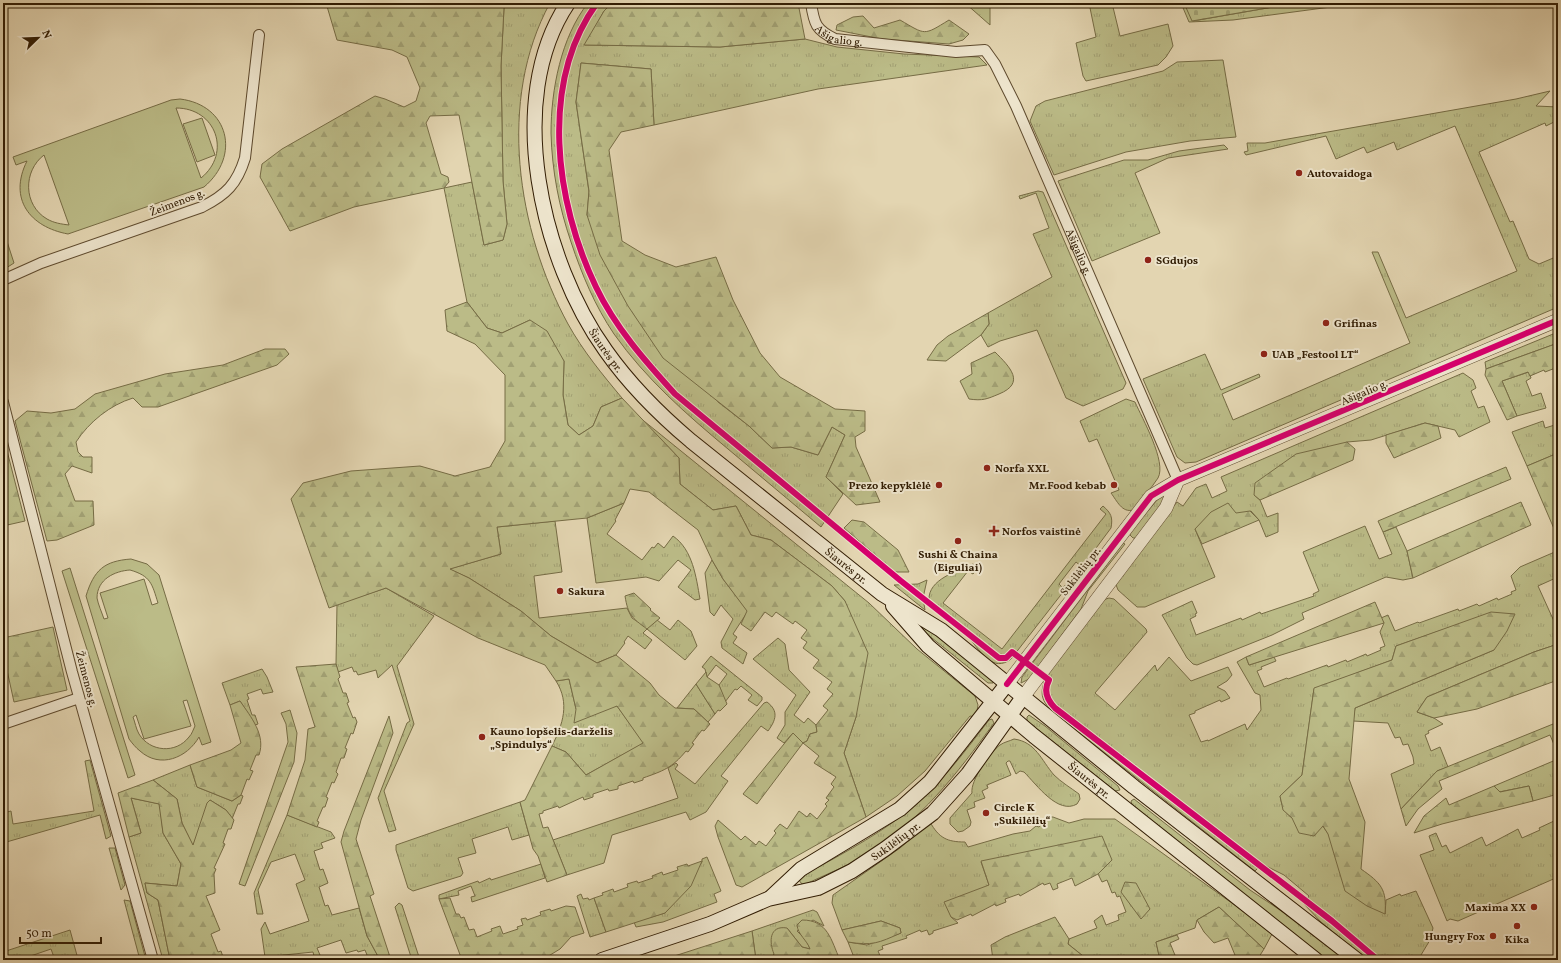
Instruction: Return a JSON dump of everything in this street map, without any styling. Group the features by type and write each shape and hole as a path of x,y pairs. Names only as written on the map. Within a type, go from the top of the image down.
{"main road":[{"name":"Šiaurės pr.","path":"568,3 560,16 543,61 536,110 535,145 538,183 547,222 560,264 575,300 605,351 632,384 663,417 882,594 940,630 1134,787 1357,960"},
{"name":"Šiaurės pr.","path":"882,594 928,646 1120,805 1316,960"},
{"name":"Sukilėlių pr.","path":"768,899 801,869 900,809 930,782 1007,684"},
{"name":"Sukilėlių pr.","path":"602,960 710,924 768,899 818,888 852,871 915,828 933,813 968,774 1023,697"},
{"name":"Šiaurės pr.","path":"1120,805 1134,787"}],"street":[{"name":"Ašigalio g.","path":"811,3 814,21 822,33 835,39 956,52 985,50 995,64 1016,106 1178,480 1558,320"},
{"name":"Žeimenos g.","path":"3,280 41,263 202,207 216,200 233,185 240,173 245,158 259,35"},
{"name":"Žeimenos g.","path":"3,402 79,698 153,960"},
{"name":"Sukilėlių pr.","path":"1007,684 1151,496 1178,480"},
{"name":"Sukilėlių pr.","path":"1023,697 1166,508 1178,480"},
{"path":"3,724 79,698"}],"green space":[{"path":"326,3 506,3 504,8 501,66 503,181 507,224 503,240 484,245 459,115 430,116 426,123 441,174 448,177 449,182 444,188 354,207 290,231 260,177 262,164 282,149 375,96 404,107 416,101 420,88 407,57 392,50 337,40"},
{"path":"506,3 550,3 533,41 523,81 519,122 520,165 526,207 536,248 550,287 568,324 586,353 622,398 601,407 593,426 579,435 568,425 563,395 564,361 530,320 502,333 487,328 467,302 444,188 472,182 484,245 503,240 507,224 503,181 501,66 504,8"},
{"path":"588,3 612,3 604,11 585,45 720,47 805,39 837,47 904,54 979,57 987,65 818,89 654,125 651,69 581,63 576,102 589,192 587,215 718,402 749,426 772,448 791,447 818,455 832,427 845,435 826,477 843,494 821,527 697,423 653,381 614,334 590,290 571,242 563,216 555,175 551,133 553,99 559,65 571,32"},
{"path":"612,3 798,3 805,39 720,47 584,45 604,11"},
{"path":"965,3 990,3 990,25"},
{"path":"1089,3 1112,3 1120,36 1168,24 1173,46 1166,57 1158,65 1086,81 1083,76 1076,43 1096,37"},
{"path":"1181,3 1184,3 1193,21 1296,3 1361,3 1233,20 1189,22"},
{"path":"1184,3 1296,3 1192,21"},
{"path":"863,16 874,28 900,20 915,29 924,32 934,29 949,20 969,34 963,40 949,44 882,39 836,30 837,25 853,17"},
{"path":"1223,60 1236,137 1190,141 1126,152 1054,175 1030,121 1036,106 1045,101 1163,71 1177,62"},
{"path":"581,63 651,69 654,125 621,132 609,150 622,241 645,255 676,267 716,257 733,300 760,353 780,377 835,409 865,411 865,431 855,437 856,447 880,502 856,505 826,477 845,435 832,427 818,455 791,447 772,448 749,426 663,358 628,306 600,255 587,215 589,191 576,102"},
{"path":"1550,91 1536,106 1558,107 1558,120 1546,126 1545,123 1479,152 1510,222 1513,221 1529,259 1539,264 1558,256 1558,307 1196,462 1185,463 1177,457 1143,379 1205,354 1221,390 1259,374 1260,377 1222,394 1233,420 1410,343 1372,252 1378,252 1406,318 1517,271 1455,126 1397,150 1394,142 1367,153 1364,147 1336,159 1326,136 1246,155 1244,152 1248,151 1247,143 1265,143 1516,99"},
{"path":"180,99 197,103 210,111 219,121 224,134 226,147 223,161 216,175 204,187 68,234 43,225 33,218 26,209 22,199 20,187 27,161 16,165 13,157 171,100","holes":["176,108 190,110 201,115 210,124 215,134 217,145 216,157 210,168 201,178","44,155 69,225 60,224 47,219 39,213 33,205 30,197 29,179 32,170"]},
{"path":"202,118 215,155 197,162 183,124"},
{"path":"1224,145 1228,149 1168,158 1135,173 1160,233 1092,261 1058,181 1124,160 1148,160 1179,151"},
{"path":"1038,191 1043,192 1126,383 1123,389 1083,406 1066,398 1037,330 1000,341 988,347 981,335 989,324 988,313 1052,277 1033,234 1049,228 1036,193 1020,199 1019,196"},
{"path":"3,229 14,263 3,270"},
{"path":"467,302 487,328 502,333 530,320 547,331 564,361 563,395 568,425 579,435 593,426 601,407 622,398 679,458 680,484 713,510 736,506 751,535 771,540 832,586 845,601 868,653 856,717 844,753 866,817 742,887 736,885 718,837 715,826 718,820 741,840 745,836 756,845 759,841 766,846 776,833 774,831 780,824 787,829 799,811 807,817 810,813 817,819 827,806 825,804 829,800 826,798 834,787 831,784 836,777 814,763 819,756 803,743 807,741 810,734 817,732 816,725 828,710 823,706 833,694 827,689 832,682 813,668 819,660 803,648 807,642 801,638 807,630 795,621 793,624 776,612 772,617 765,612 751,631 741,624 747,611 723,579 698,530 649,492 630,489 624,503 587,518 497,527 501,554 450,569 469,578 521,611 551,636 597,663 616,655 650,683 659,695 675,708 694,709 710,724 704,731 702,730 692,743 694,744 688,752 686,751 667,768 643,778 643,780 634,783 633,781 618,786 618,789 609,791 608,789 593,794 593,797 584,800 583,797 559,808 558,806 543,811 543,813 539,814 543,828 548,827 567,875 547,882 538,856 533,849 520,802 525,800 552,746 566,752 586,775 643,743 617,706 574,723 576,709 569,679 556,681 545,665 478,638 386,588 329,608 291,499 303,483 351,471 420,466 455,476 490,467 505,441 505,375 475,344 447,331 445,310"},
{"path":"988,313 989,324 981,335 946,361 927,360 937,345 948,336"},
{"path":"1558,332 1558,343 1486,369 1485,362"},
{"path":"1558,343 1558,367 1545,372 1544,370 1530,376 1528,372 1502,381 1517,416 1507,420 1485,375 1486,369"},
{"path":"265,349 285,349 289,354 277,365 158,407 142,407 133,398 124,401 108,410 94,421 76,442 78,452 83,457 92,457 92,473 72,466 65,474 75,501 93,501 94,525 57,540 47,541 15,421 27,411 51,413 75,409 95,394 165,374 223,365"},
{"path":"995,352 1006,363 1013,374 1014,380 1012,385 1007,390 988,398 981,400 969,399 960,381 972,374 971,363"},
{"path":"1529,372 1531,378 1526,381 1532,396 1541,393 1546,408 1517,416 1502,381"},
{"path":"1463,373 1473,380 1476,388 1471,391 1478,408 1484,406 1490,422 1459,437 1455,430 1425,423 1371,440 1347,442 1254,495 1260,500 1267,517 1278,513 1278,532 1266,537 1259,520 1251,511 1195,529 1215,577 1145,607 1137,607 1118,590 1115,582 1177,502 1183,506 1196,488 1206,484 1212,498 1227,491 1221,477"},
{"path":"1126,399 1135,402 1143,418 1157,451 1160,471 1158,478 1133,510 1126,510 1120,506 1111,493 1119,490 1097,439 1089,442 1080,421"},
{"path":"639,417 869,603 917,649 975,696 978,705 976,717 970,716 925,771 897,796 866,817 844,753 856,717 845,601 832,586 771,540 751,535 736,506 713,510 680,484 679,458"},
{"path":"1543,421 1545,428 1558,424 1558,453 1527,466 1512,432"},
{"path":"1425,423 1438,426 1441,438 1394,458 1386,443 1386,435"},
{"path":"3,435 25,521 3,526"},
{"path":"1347,442 1355,449 1353,460 1260,500 1254,495 1255,483 1296,454"},
{"path":"1558,453 1558,538 1527,466"},
{"path":"1506,467 1511,479 1383,532 1378,521"},
{"path":"1163,493 1166,498 1136,538 1133,538 1130,535 1131,531"},
{"path":"1521,502 1531,525 1413,578 1407,551"},
{"path":"624,503 615,520 616,521 607,534 642,560 652,547 654,548 658,543 664,548 673,536 680,542 689,556 695,573 700,599 695,600 678,587 691,570 678,560 659,581 646,577 596,583 587,518"},
{"path":"1228,503 1236,513 1250,511 1259,520 1202,544 1195,529 1211,512"},
{"path":"1103,506 1111,516 1111,528 1082,567 1076,562 1059,584 1063,588 1065,585 1067,587 1011,659 1005,663 999,664 993,662 983,655 970,639 973,635 929,600 933,586 939,581 952,573 973,564 978,568 973,574 968,571 943,603 1002,649 1106,514 1100,509"},
{"path":"852,520 864,522 898,550 909,572 895,572 844,528"},
{"path":"555,521 562,572 534,576 539,618 627,608 632,618 647,628 657,620 670,630 678,620 691,631 697,646 685,660 647,629 643,633 652,640 645,649 628,636 624,642 625,643 616,655 597,663 551,636 521,611 469,578 449,569 501,554 497,527"},
{"path":"1365,526 1379,559 1392,554 1383,532 1396,527 1407,551 1413,578 1403,580 1386,577 1302,613 1304,619 1272,635 1197,665 1193,664 1187,658 1162,615 1192,601 1197,613 1195,614 1196,616 1190,619 1196,635 1241,618 1242,620 1260,612 1261,614 1314,596 1313,594 1319,591 1303,552"},
{"path":"1123,543 1125,544 1088,591 1081,609 1029,679 1021,683 1022,677"},
{"path":"1557,551 1558,577 1538,586 1558,630 1558,644 1534,652 1427,697 1417,712 1434,718 1443,724 1428,731 1429,733 1425,735 1431,751 1440,747 1448,767 1437,771 1401,809 1391,774 1414,764 1408,744 1403,745 1400,737 1395,738 1388,723 1353,721 1355,708 1494,650 1491,613 1396,646 1392,660 1314,689 1302,775 1280,796 1282,805 1289,816 1294,819 1322,825 1385,914 1386,900 1400,894 1401,896 1416,891 1433,928 1430,940 1418,960 1367,960 1321,922 1304,904 1309,896 1284,875 1262,864 1255,871 1064,721 1047,706 1042,695 1042,689 1048,673 1103,600 1109,598 1114,599 1146,629 1147,632 1095,693 1115,710 1155,665 1157,671 1169,657 1191,681 1228,667 1232,675 1227,681 1217,687 1225,691 1230,698 1221,702 1220,700 1189,715 1201,742 1208,741 1245,724 1247,730 1261,710 1260,695 1255,693 1237,662 1246,657 1249,665 1274,657 1276,661 1261,667 1262,669 1257,671 1264,687 1327,665 1328,667 1346,660 1347,662 1366,654 1367,656 1381,650 1380,648 1385,646 1380,632 1384,623 1381,618 1388,615 1395,631 1458,609 1459,611 1477,604 1479,606 1497,598 1498,600 1512,594 1511,592 1516,590 1511,576 1520,567"},
{"path":"131,559 147,564 159,575 211,742 202,745 199,737 188,751 172,759 156,759 148,756 137,748 129,739 86,596 89,587 101,568 122,560","holes":["130,570 147,578 152,586 158,603 152,605 144,579 100,593 108,618 104,619 97,598 100,586 103,581 113,574","187,700 195,726 191,735 184,742 177,746 163,749 150,744 144,740 139,734 133,717 136,715 144,739 191,726 183,701"]},
{"path":"712,560 723,579 748,611 733,634 737,637 733,643 747,653 743,664 722,648 721,642 733,619 721,605 714,616 710,612 705,573"},
{"path":"70,568 135,775 128,778 62,571"},
{"path":"927,580 923,598 925,610 894,585 918,584"},
{"path":"386,588 434,616 397,666 414,724 384,791 396,830 389,832 378,798 407,723 410,721 392,665 378,678 376,670 358,675 356,671 354,672 352,667 338,672 336,664 337,604"},
{"path":"634,593 660,618 647,629 634,619 629,612 625,596"},
{"path":"1375,602 1384,623 1249,665 1246,657"},
{"path":"1491,612 1515,614 1507,631 1494,650 1355,708 1349,779 1365,822 1361,869 1378,883 1384,892 1385,914 1367,906 1345,891 1328,834 1323,826 1314,836 1299,833 1292,818 1283,810 1280,796 1302,775 1314,688 1392,660 1396,646"},
{"path":"918,621 993,681 993,683 988,683 917,626"},
{"path":"53,627 67,690 14,702 3,652 3,638"},
{"path":"778,638 785,644 789,670 810,692 794,715 804,723 808,718 816,725 817,732 810,734 807,741 803,743 793,733 784,743 777,738 785,725 785,712 796,695 753,659"},
{"path":"1558,644 1558,680 1477,709 1434,718 1417,712 1427,697 1534,652"},
{"path":"711,656 762,697 762,700 757,706 748,700 752,695 741,686 737,690 735,689 725,702 719,685 727,674 716,665 707,677 705,669 702,667"},
{"path":"336,664 340,677 338,679 343,693 346,693 349,702 347,703 353,718 355,717 357,722 353,734 351,733 345,748 347,749 344,758 341,758 336,772 338,774 334,783 332,782 326,797 328,798 317,821 319,822 317,827 287,815 305,760 308,729 315,727 296,667"},
{"path":"262,669 273,692 263,694 261,689 247,694 249,699 247,700 252,715 255,715 258,724 255,725 240,701 230,705 222,683"},
{"path":"706,672 707,677 719,685 727,704 715,714 696,684"},
{"path":"569,679 576,709 617,706 644,743 586,775 566,752 552,746 562,722 564,705 563,697 556,681"},
{"path":"696,684 715,714 708,722 694,709 677,708"},
{"path":"240,701 256,726 261,740 261,748 259,755 256,755 250,770 253,771 249,780 247,779 241,795 232,801 197,787 190,765 231,750 241,743 230,705"},
{"path":"767,702 771,705 775,712 773,723 768,731 761,726 721,776 728,781 706,812 690,820 686,812 612,835 604,863 567,875 553,840 678,798 668,768 676,763 678,765 675,769 695,784 764,703"},
{"path":"290,710 297,733 294,762 245,886 239,884 288,742 286,724 281,713"},
{"path":"1029,715 1045,726 1118,786 1120,790 1115,791 1027,721 1027,717"},
{"path":"389,716 393,733 361,820 356,839 374,894 370,896 391,960 380,960 367,936 341,842"},
{"path":"992,719 994,723 966,761 936,796 903,827 885,842 858,859 804,885 801,883 799,880 800,877 866,840 891,824 915,805 949,770 989,720"},
{"path":"1558,722 1558,754 1550,735 1439,781 1442,789 1418,809 1406,826 1401,809 1437,771"},
{"path":"793,733 803,743 757,804 743,794"},
{"path":"1014,739 1022,741 1033,748 1054,775 1079,794 1080,799 1077,804 1070,806 1055,802 1041,791 1024,772 1020,771 1016,774 1010,761 1008,761 1006,763 1011,775 987,785 988,788 982,791 985,798 974,802 975,807 967,810 971,822 970,826 963,831 958,832 950,824 950,818 972,793 972,788 977,774 991,754 1002,744"},
{"path":"1558,759 1558,794 1533,801 1529,786 1499,792 1494,786"},
{"path":"90,760 111,836 106,839 100,815 3,843 3,813 11,811 13,824 94,811 85,761"},
{"path":"190,765 197,787 232,801 241,795 243,796 232,819 226,810 210,800 193,846 182,823 177,799 153,780"},
{"path":"153,780 177,799 182,823 193,845 207,803 210,800 226,810 234,820 231,829 228,829 223,843 225,844 214,868 216,869 214,874 215,893 206,896 220,930 211,934 218,952 221,951 224,960 170,960 158,900 147,893 145,883 177,886 181,864 163,833 159,804 131,798 141,833 129,837 118,793"},
{"path":"1494,786 1500,792 1529,786 1533,801 1442,824 1414,833 1424,816 1446,798 1449,805"},
{"path":"131,798 160,804 163,833 181,864 177,886 145,883 147,893 158,900 170,960 163,960 129,837 141,833"},
{"path":"1134,799 1250,890 1295,920 1347,960 1325,960 1132,805 1131,801"},
{"path":"520,802 529,835 512,840 508,827 472,839 476,853 458,858 463,873 461,876 413,891 408,888 396,850 396,845"},
{"path":"287,815 331,832 335,838 321,843 323,848 314,851 320,870 323,869 328,883 319,887 325,906 328,905 332,915 359,908 367,936 380,960 369,960 365,950 358,952 357,950 346,953 341,940 317,948 320,955 317,956 318,960 315,960 313,952 265,957 261,929 265,922 270,934 309,921 296,884 305,880 295,854 271,862 258,890 263,914 257,914 254,893"},
{"path":"1048,817 1053,817 1069,823 1084,819 1115,819 1254,919 1272,934 1264,949 1219,907 1197,920 1195,928 1156,942 1160,960 1098,960 1083,956 1068,944 1069,939 1097,928 1094,921 1102,915 1106,925 1119,920 1118,915 1126,912 1120,896 1117,897 1115,892 1112,893 1107,880 1102,882 1098,874 1112,860 981,862 989,885 951,917 958,923 933,931 933,933 929,935 927,930 921,932 920,930 906,936 907,938 882,946 883,949 878,951 882,960 855,960 848,942 867,945 901,933 900,928 881,921 842,930 832,903 833,895 900,848 930,822 937,832 944,838 953,841 965,842 968,847 1013,834 1030,831 1036,826 1039,827"},
{"path":"1554,821 1558,830 1558,877 1458,921 1450,919 1447,921 1420,855 1434,850 1429,836 1436,833 1442,847 1446,845 1450,853 1482,837 1486,846 1518,829 1522,838 1540,830 1539,828"},
{"path":"1102,836 1112,860 1098,874 1075,886 1072,878 1057,884 1058,888 1053,890 1050,883 1044,885 1043,883 1020,896 1019,894 1005,899 1006,902 996,906 995,904 972,916 971,914 957,920 951,917 944,902 989,885 981,861"},
{"path":"109,848 115,848 125,885 121,890"},
{"path":"707,857 721,891 714,894 717,902 663,922 636,927 634,922 665,913 702,862 702,859"},
{"path":"702,861 691,886 665,913 606,932 594,898 613,889 614,892 628,887 627,884 637,881 638,883 653,878 652,876 662,872 663,875 678,870 677,867 687,864 688,866"},
{"path":"541,864 545,878 472,902 471,897 475,896 471,886 458,891 459,895 439,899 439,895 478,881 479,883 490,878 491,880"},
{"path":"1125,882 1136,883 1150,909 1141,919 1121,892"},
{"path":"581,894 583,899 588,898 589,900 594,898 606,932 590,937 577,896"},
{"path":"450,898 456,914 459,914 461,918 464,917 469,930 474,929 477,937 500,926 503,934 518,929 517,927 523,925 521,919 526,918 527,920 541,915 540,912 550,909 551,911 566,906 575,907 584,933 571,937 560,949 542,960 462,960 439,899"},
{"path":"124,900 130,901 146,960 140,960"},
{"path":"399,903 402,905 420,960 412,960 395,907"},
{"path":"1219,907 1264,949 1257,960 1237,960 1228,938 1214,943 1204,932 1197,920"},
{"path":"813,910 817,912 824,926 813,920 797,931 807,941 810,949 802,947 787,928 771,960 756,960 752,931"},
{"path":"1055,917 1069,939 1068,944 1083,956 1098,960 993,960 991,945 1005,937"},
{"path":"802,920 818,923 823,927 831,939 840,960 812,960 807,958 801,960 771,960 774,954 771,940 772,935 777,929 787,928 802,947 810,949 798,929 797,925"},
{"path":"881,921 900,928 901,933 875,943 864,944 848,942 842,930"},
{"path":"70,930 78,959 55,960 51,949 19,960 3,960 3,952"},
{"path":"752,931 756,960 662,960"},
{"path":"1177,935 1179,939 1170,943 1177,960 1160,960 1156,942"}],"cycle path":[{"path":"597,3 579,35 567,69 560,106 559,143 563,181 571,218 582,254 604,302 621,330 631,343 675,394 901,581 999,658 1006,658 1012,652 1049,680 1046,692 1050,702 1055,708 1332,921 1378,960"},
{"path":"1007,684 1151,496 1178,480 1558,320"}],"place":[{"name":"Autovaidoga","path":"1299,173"},
{"name":"SGdujos","path":"1148,260"},
{"name":"Grifinas","path":"1326,323"},
{"name":"UAB „Festool LT“","path":"1264,354"},
{"name":"Norfa XXL","path":"987,468"},
{"name":"Prezo kepyklėlė","path":"939,485"},
{"name":"Mr.Food kebab","path":"1114,485"},
{"name":"Norfos vaistinė","path":"994,531"},
{"name":"Sushi & Chaina (Eiguliai)","path":"958,541"},
{"name":"Sakura","path":"560,591"},
{"name":"Kauno lopšelis-darželis „Spindulys“","path":"482,737"},
{"name":"Circle K „Sukilėlių“","path":"986,813"},
{"name":"Maxima XX","path":"1534,907"},
{"name":"Kika","path":"1517,926"},
{"name":"Hungry Fox","path":"1493,936"}]}
